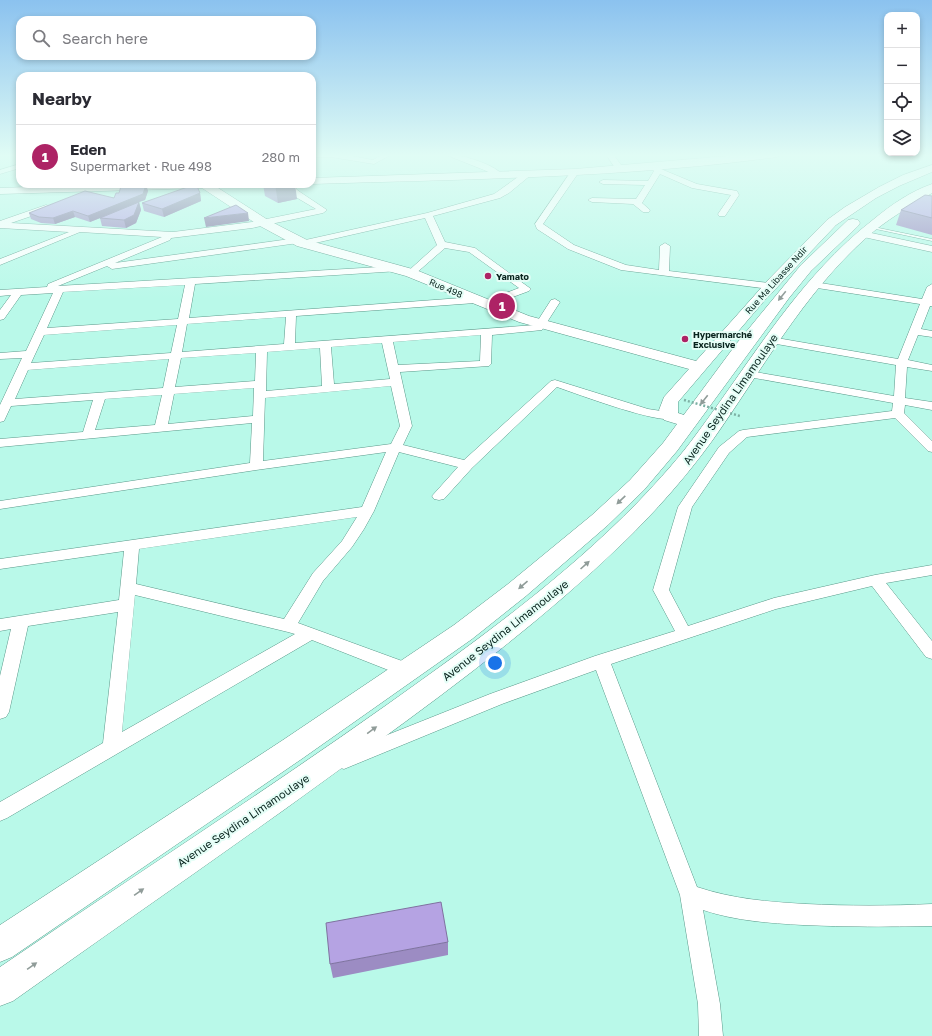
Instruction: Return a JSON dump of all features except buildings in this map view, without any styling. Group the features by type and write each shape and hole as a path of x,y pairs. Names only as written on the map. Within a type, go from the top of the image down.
{"highway":[{"name":"Avenue Seydina Limamoulaye","path":"0,945 293,749 463,632 517,590 600,520 637,485 670,447 678,419 732,364 742,347 806,268 850,225 884,202"},
{"name":"Avenue Seydina Limamoulaye","path":"0,988 311,775 479,652 535,608 587,563 662,490 705,436 771,340 814,285 866,231 905,202"}],"street":[{"name":"Rue 498","path":"232,202 264,223 299,242 411,273 480,302 540,324 699,367"},
{"path":"0,224 173,235 264,223 323,210 311,202"},
{"path":"92,269 299,242 428,215 474,202"},
{"path":"554,202 539,224 540,227 571,248 619,267 769,286"},
{"path":"638,202 638,206 646,210"},
{"path":"722,214 730,202"},
{"name":"Rue Ma Libasse Ndir","path":"678,419 668,410 670,401 769,286 818,235 859,202"},
{"path":"0,224 51,206"},
{"path":"227,213 240,208"},
{"path":"411,273 442,246 428,215"},
{"path":"40,290 207,221"},
{"path":"0,262 103,222"},
{"path":"866,231 932,248"},
{"path":"40,332 480,302 526,289 472,250 441,244"},
{"path":"664,273 665,246"},
{"path":"0,293 396,268"},
{"path":"161,428 191,281"},
{"path":"814,285 928,303"},
{"path":"932,287 928,303 914,331 902,362 898,400 898,414 932,448"},
{"path":"0,418 60,289"},
{"path":"0,317 18,292"},
{"path":"24,367 538,328 554,302"},
{"path":"289,347 291,314"},
{"path":"914,331 932,334"},
{"path":"393,369 485,364 487,332"},
{"path":"288,626 318,577 347,544 367,511 395,447 404,432 406,426 387,339"},
{"path":"771,340 932,368"},
{"path":"326,344 328,388"},
{"path":"256,466 262,349"},
{"path":"0,356 30,354"},
{"path":"749,374 932,406"},
{"path":"7,403 168,391 328,388 396,382"},
{"path":"439,496 467,465 556,383 646,412 678,419"},
{"path":"0,392 13,391"},
{"path":"88,434 100,396"},
{"path":"684,633 661,590 685,508 724,450 743,434 898,414"},
{"path":"0,443 258,419"},
{"path":"0,505 256,466 395,447 467,465"},
{"path":"0,564 367,511"},
{"path":"112,747 132,545"},
{"path":"311,775 496,699 684,633 774,604 875,580 932,570"},
{"path":"875,580 932,653"},
{"path":"128,588 311,632 407,670"},
{"path":"0,626 126,605"},
{"path":"0,712 21,622"},
{"path":"0,812 311,632"},
{"path":"601,661 690,895 709,1004 711,1036"},
{"path":"690,895 720,904 763,912 860,917 932,915"}],"lane":[{"path":"866,231 932,240"}],"path":[{"path":"684,400 740,416"}],"place":[{"name":"Yamato","path":"488,276"},
{"name":"Eden","path":"502,306"},
{"name":"Hypermarché Exclusive","path":"685,339"}]}
